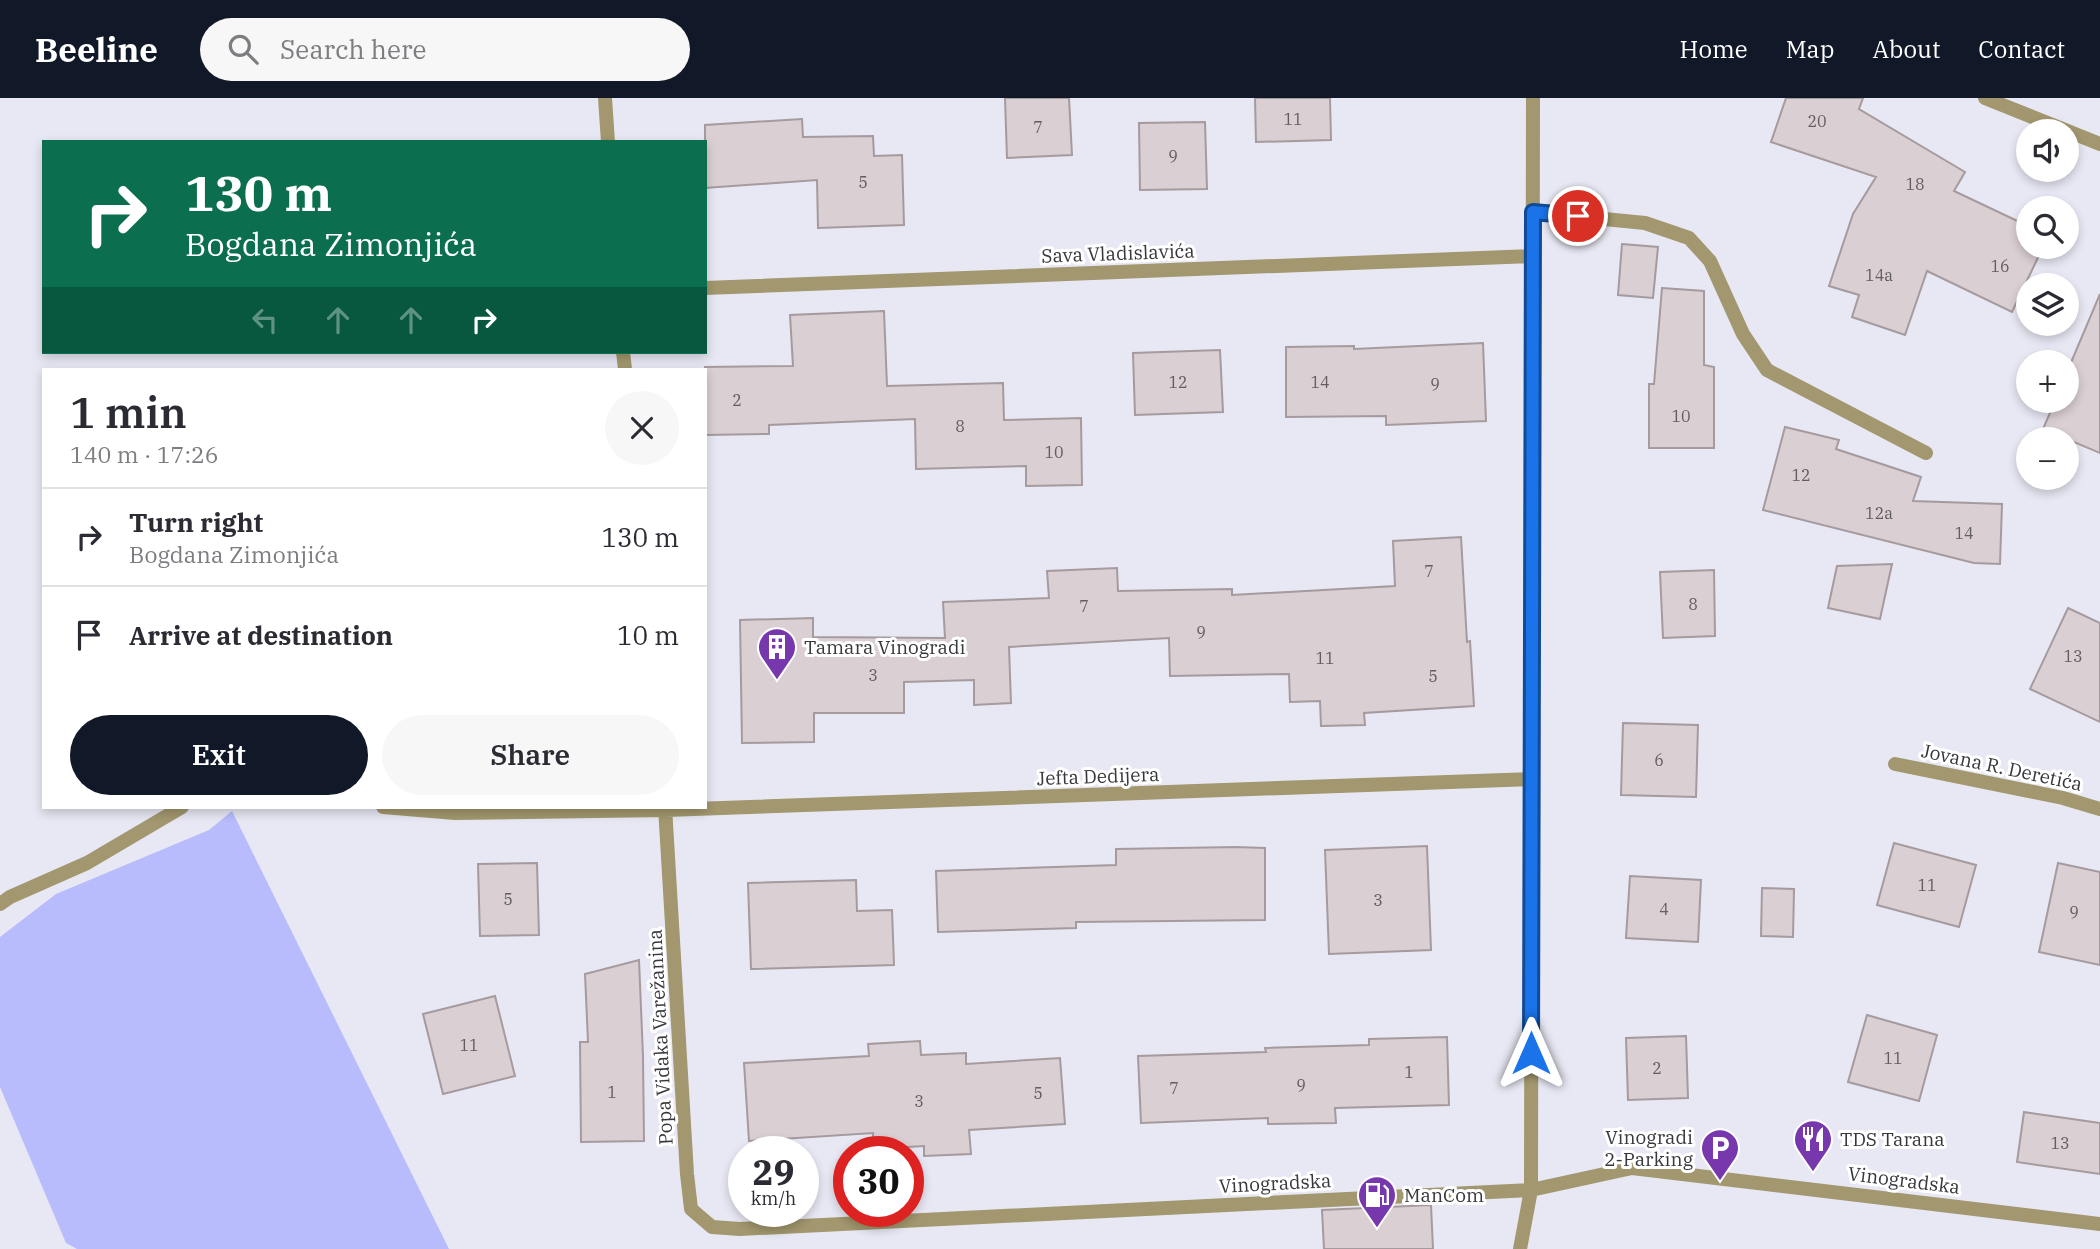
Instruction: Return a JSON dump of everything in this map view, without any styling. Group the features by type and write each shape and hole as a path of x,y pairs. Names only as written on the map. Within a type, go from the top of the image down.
{"street":[{"path":"605,98 608,140"},
{"path":"1520,1249 1531,1190 1533,98"},
{"path":"1984,98 2100,144"},
{"path":"1533,212 1645,223 1689,238 1710,261 1743,334 1767,370 1926,453"},
{"name":"Sava Vladislavića","path":"707,288 1533,256"},
{"name":"Jovana R. Deretića","path":"1895,764 2063,798 2100,809"},
{"name":"Jefta Dedijera","path":"707,807 1532,779"},
{"path":"0,904 87,863 179,809"},
{"name":"Jefta Dedijera","path":"407,809 455,813 624,809"},
{"name":"Popa Vidaka Varežanina","path":"666,809 691,1209 712,1227 740,1229"},
{"name":"Vinogradska","path":"740,1229 1531,1190 1632,1168 2100,1224"}],"shaded area":[{"path":"232,811 449,1249 77,1249 66,1243 0,1087 0,937 56,894 209,830"}],"building":[{"path":"1005,98 1069,98 1072,155 1007,158"},
{"path":"1255,98 1330,98 1331,140 1256,142"},
{"path":"1786,98 1863,98 1859,109 1965,172 1954,191 2016,220 2016,259 2037,259 2031,273 2016,273 2016,304 2012,312 1927,271 1905,335 1852,317 1859,295 1829,286 1853,214 1876,177 1771,142"},
{"path":"802,119 803,137 873,136 874,156 902,155 904,225 818,228 817,180 707,188 705,125"},
{"path":"1205,122 1207,189 1140,190 1139,123"},
{"path":"1622,244 1658,247 1653,298 1618,295"},
{"path":"1662,288 1704,291 1704,365 1714,367 1714,448 1649,448 1649,384 1654,384"},
{"path":"2100,294 2100,453 2079,444 2079,427 2044,427 2050,413 2079,413 2079,350 2076,350"},
{"path":"884,311 887,386 1003,383 1004,420 1081,418 1082,485 1026,486 1026,466 916,469 915,419 769,425 769,434 707,435 705,367 793,366 790,315"},
{"path":"1483,343 1486,421 1386,425 1386,416 1286,417 1286,347 1354,346 1354,349"},
{"path":"1220,350 1223,412 1135,415 1133,353"},
{"path":"1785,427 1839,440 1836,449 1921,477 1913,501 2002,504 2000,564 1974,563 1763,510"},
{"path":"1461,537 1474,706 1364,713 1365,725 1321,726 1320,701 1290,702 1289,674 1170,676 1169,638 1009,647 1011,703 974,705 974,680 904,682 904,713 814,713 814,742 742,743 740,620 813,618 813,637 945,638 943,602 1049,598 1047,571 1117,568 1118,591 1232,589 1232,595 1395,586 1393,541"},
{"path":"1892,564 1880,619 1828,608 1837,566"},
{"path":"1714,570 1715,636 1663,638 1660,572"},
{"path":"2068,608 2100,623 2100,722 2030,689"},
{"path":"1623,723 1698,725 1696,797 1621,795"},
{"path":"1894,843 1976,865 1959,927 1877,905"},
{"path":"1427,846 1431,950 1329,954 1325,850"},
{"path":"1265,848 1265,920 1076,922 1076,928 938,932 936,871 1116,865 1116,849"},
{"path":"537,863 539,935 480,936 478,864"},
{"path":"2058,863 2100,872 2100,965 2039,952"},
{"path":"1630,876 1701,880 1698,942 1626,938"},
{"path":"856,880 857,911 892,910 894,965 751,969 748,883"},
{"path":"1762,888 1794,889 1793,937 1761,936"},
{"path":"639,960 644,1141 581,1142 580,1042 588,1042 585,974"},
{"path":"495,996 515,1076 443,1094 423,1014"},
{"path":"1867,1015 1937,1035 1919,1101 1848,1082"},
{"path":"1686,1036 1688,1098 1628,1100 1626,1038"},
{"path":"1447,1037 1449,1105 1335,1108 1336,1123 1268,1124 1268,1118 1141,1123 1138,1056 1266,1052 1265,1048 1369,1045 1369,1039"},
{"path":"920,1041 921,1055 966,1053 966,1064 1060,1058 1065,1124 969,1130 971,1154 924,1156 924,1136 873,1136 873,1133 819,1136 749,1136 744,1063 869,1056 868,1044"},
{"path":"2024,1112 2100,1123 2100,1174 2017,1162"},
{"name":"ManCom","path":"1431,1205 1433,1249 1324,1249 1322,1210"}],"place":[{"name":"Tamara Vinogradi","path":"777,681"},
{"name":"TDS Tarana","path":"1813,1173"},
{"name":"Vinogradi 2-Parking","path":"1720,1182"},
{"name":"ManCom","path":"1377,1229"}],"route":[{"path":"1531,1053 1533,212 1578,216"}]}
